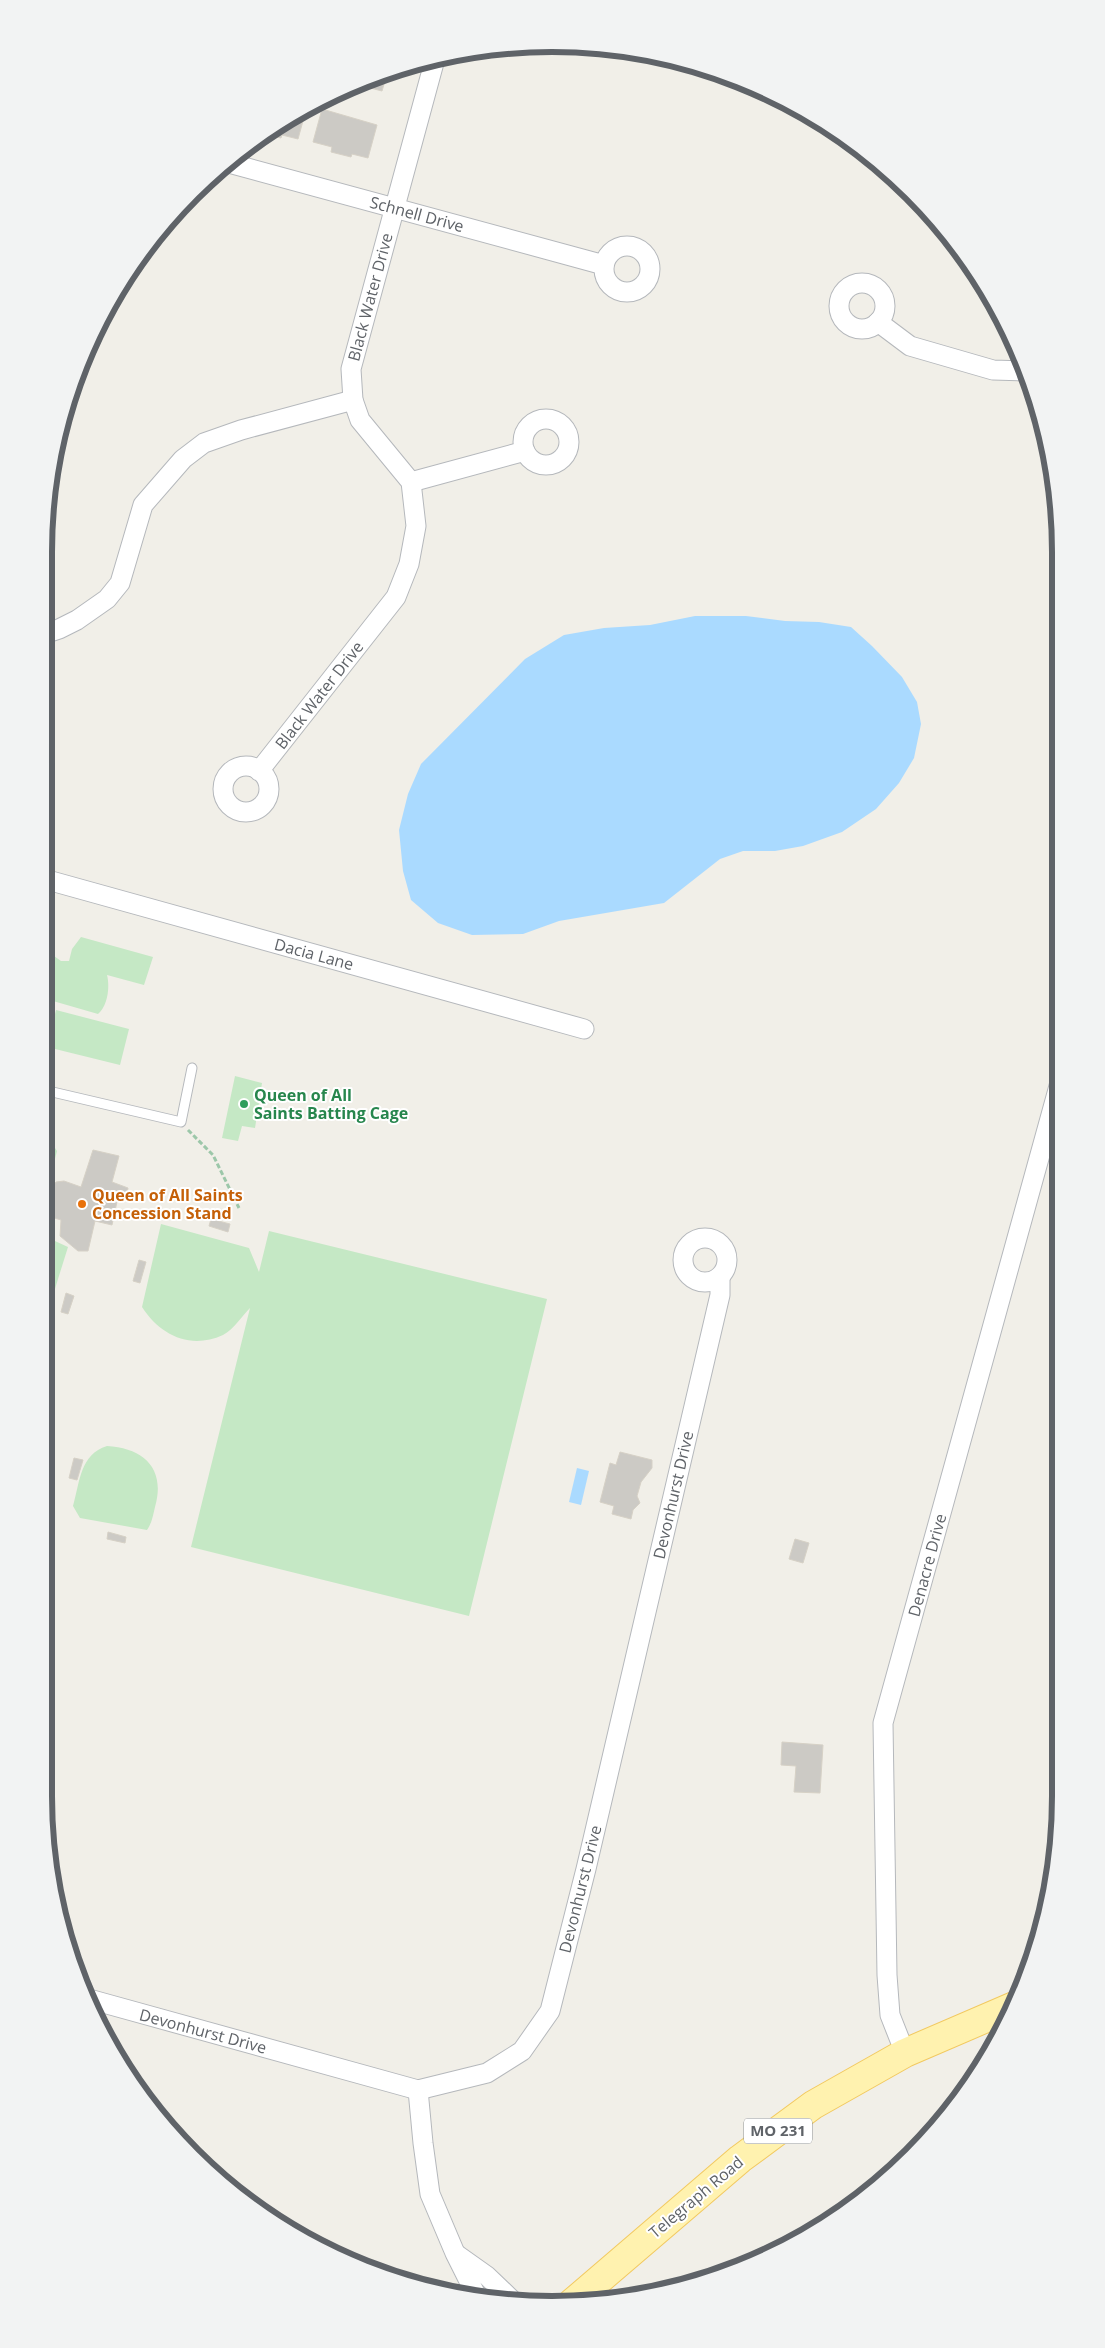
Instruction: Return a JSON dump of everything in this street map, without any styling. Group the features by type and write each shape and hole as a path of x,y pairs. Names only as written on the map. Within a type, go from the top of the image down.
{"main road":[{"name":"Telegraph Road","path":"582,2294 685,2205 773,2134 813,2106 904,2053 1004,2010"}],"street":[{"name":"Black Water Drive","path":"259,771 396,597 409,564 416,526 411,482 360,420 353,400 352,369 433,68"},
{"name":"Schnell Drive","path":"237,165 604,265"},
{"path":"878,322 910,346 993,370 1018,372"},
{"path":"52,631 77,620 107,599 120,583 143,505 183,459 204,443 240,430 353,400"},
{"path":"411,482 524,451"},
{"name":"Dacia Lane","path":"52,882 584,1029"},
{"name":"Denacre Drive","path":"904,2053 890,2015 887,1975 884,1723 1052,1111"},
{"name":"Devonhurst Drive","path":"97,2001 418,2090 487,2074 522,2051 550,2011 588,1860 717,1305 720,1278"},
{"path":"418,2090 430,2194 455,2253 473,2289"},
{"path":"455,2253 487,2276 504,2293"}],"lane":[{"path":"52,1092 181,1122 192,1068"}],"path":[{"path":"188,1130 213,1156 240,1208"}],"green space":[{"path":"81,937 153,957 144,985 107,975 107,996 104,1006 98,1014 53,1001 52,1006 52,956 61,961 69,961 72,949"},
{"path":"56,1010 129,1029 120,1065 52,1048 52,1026"},
{"name":"Queen of All Saints Batting Cage","path":"235,1076 262,1083 255,1128 242,1126 238,1141 222,1138"},
{"path":"52,1145 57,1151 52,1170"},
{"path":"161,1224 249,1248 259,1272 269,1231 547,1299 469,1616 191,1547 250,1308 223,1335 199,1341 177,1337 167,1332 149,1317 142,1307"},
{"path":"52,1240 68,1247 52,1298"},
{"path":"107,1446 132,1451 149,1463 154,1472 158,1494 152,1519 147,1530 80,1518 73,1506 82,1470 86,1462 91,1455"}],"water":[{"path":"695,616 746,616 785,621 819,622 851,627 902,677 917,702 921,724 914,758 899,783 876,809 842,832 803,846 775,851 743,851 720,859 664,903 559,921 523,934 472,935 438,923 411,900 403,871 399,830 408,794 421,764 525,659 564,635 604,628 650,625"},
{"path":"577,1468 589,1471 581,1505 569,1502"}],"building":[{"path":"385,82 382,91 369,88"},
{"path":"322,109 377,125 368,158 352,154 351,157 331,152 332,147 313,142"},
{"path":"304,119 298,139 282,135 281,138 276,137"},
{"name":"Queen of All Saints Concession Stand","path":"93,1150 119,1156 112,1182 128,1188 126,1199 118,1197 112,1225 95,1221 88,1251 78,1251 60,1236 61,1220 52,1217 52,1187 56,1182 64,1181 81,1187"},
{"path":"211,1219 230,1224 228,1232 209,1226"},
{"path":"139,1260 146,1262 140,1283 133,1281"},
{"path":"66,1293 74,1296 68,1314 61,1312"},
{"path":"620,1452 652,1460 652,1468 641,1482 637,1496 640,1503 633,1510 631,1519 612,1514 614,1506 600,1502 610,1463 616,1465"},
{"path":"74,1458 83,1460 77,1480 69,1478"},
{"path":"108,1532 126,1537 125,1543 107,1539"},
{"path":"795,1539 809,1543 803,1563 789,1559"},
{"path":"782,1742 823,1745 820,1793 794,1792 796,1766 781,1765"}],"place":[{"name":"Queen of All Saints Batting Cage","path":"244,1104"},
{"name":"Queen of All Saints Concession Stand","path":"82,1204"}]}
